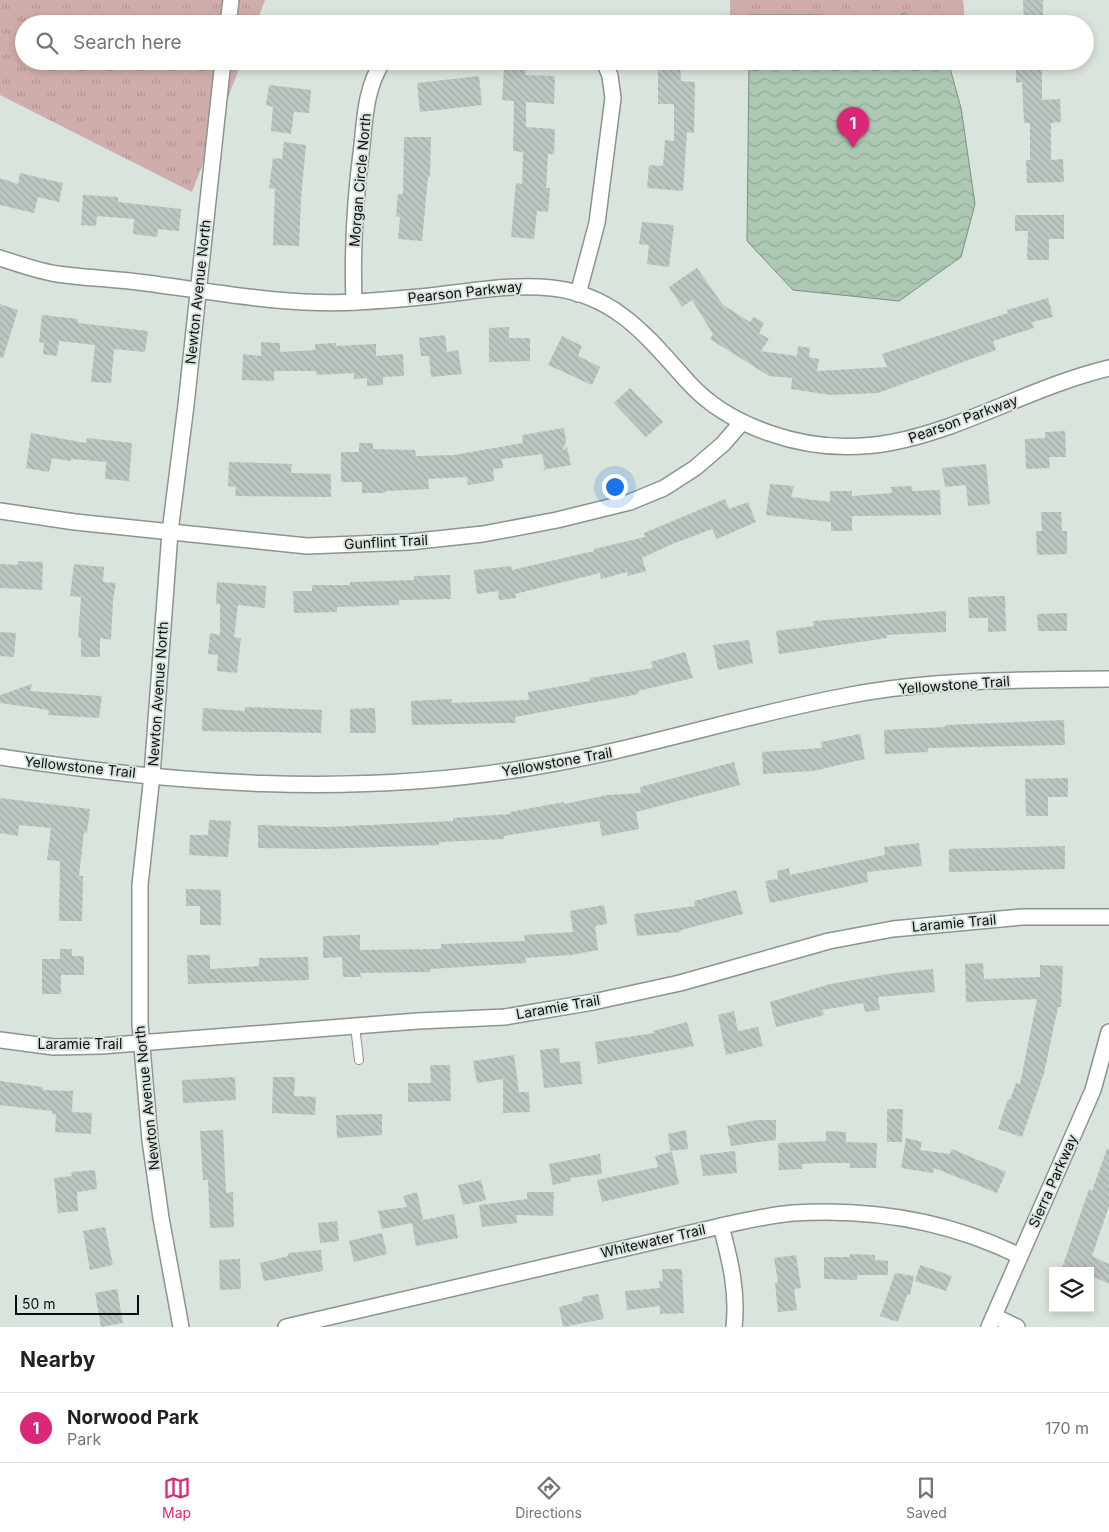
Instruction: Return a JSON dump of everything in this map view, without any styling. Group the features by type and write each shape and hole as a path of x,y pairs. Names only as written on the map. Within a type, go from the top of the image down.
{"street":[{"path":"229,15 231,0"},
{"name":"Newton Avenue North","path":"182,1327 160,1218 150,1140 141,1043 138,954 140,885 152,775 170,532 199,290 222,70"},
{"name":"Morgan Circle North","path":"354,302 353,231 356,192 368,95 377,70"},
{"path":"578,294 597,224 613,98 608,70"},
{"name":"Pearson Parkway","path":"0,258 55,274 99,276 304,302 354,302 525,285 557,288 578,294 619,313 646,334 692,386 721,410 742,422 788,440 824,447 860,448 888,444 932,432 1080,375 1109,368"},
{"name":"Gunflint Trail","path":"0,511 170,532 307,546 409,542 483,534 557,520 630,502 664,488 695,468 723,444 742,422"},
{"name":"Yellowstone Trail","path":"0,758 263,785 350,785 437,779 525,769 612,753 775,710 855,694 936,683 1109,679"},
{"name":"Laramie Trail","path":"0,1040 54,1047 141,1043 505,1016 593,1002 680,983 830,942 893,929 1022,917 1109,917"},
{"name":"Sierra Parkway","path":"992,1322 1093,1090 1109,1032"},
{"name":"Whitewater Trail","path":"286,1327 721,1226 791,1213 844,1211 899,1216 952,1229 1020,1256"},
{"path":"721,1226 733,1273 736,1303 734,1327"},
{"path":"992,1322 1017,1327"}],"lane":[{"path":"355,1026 359,1060"}],"green space":[{"path":"0,0 265,0 259,15 15,15 15,70 239,70 192,192 0,95"},
{"path":"730,0 963,0 964,15 730,15"}],"water":[{"path":"749,70 950,70 961,108 975,204 961,257 899,301 793,290 747,241"}],"building":[{"path":"1023,0 1043,0 1043,15 1024,15"},
{"path":"504,70 526,70 525,75 555,76 554,104 526,102 526,127 555,129 554,154 548,154 546,188 550,188 548,212 537,211 534,239 511,237 516,183 522,184 523,152 513,151 514,101 502,100"},
{"path":"658,70 680,70 681,81 695,82 694,133 687,132 683,191 647,188 649,165 663,166 665,140 674,141 674,104 658,104"},
{"path":"1016,70 1042,70 1042,100 1060,99 1061,122 1051,123 1051,160 1063,159 1064,182 1027,183 1026,160 1030,160 1030,123 1024,123 1022,82 1016,83"},
{"path":"479,76 482,105 420,112 417,83"},
{"path":"269,85 311,90 309,113 294,112 291,134 271,131 273,107 266,105"},
{"path":"404,137 431,137 430,177 428,177 422,241 398,239 400,217 396,216 398,194 403,194"},
{"path":"284,142 306,145 299,246 273,245 275,189 269,188 273,158 282,159"},
{"path":"20,173 63,183 59,202 38,197 34,213 0,205 0,178 18,184"},
{"path":"83,195 118,197 118,202 181,209 179,231 158,229 157,237 133,234 134,219 97,216 96,226 81,225"},
{"path":"1015,215 1064,215 1064,239 1049,239 1049,260 1027,260 1028,231 1015,231"},
{"path":"642,222 674,225 669,267 647,264 649,245 639,244"},
{"path":"697,268 723,305 750,322 754,317 764,323 759,333 769,339 761,351 797,356 798,346 810,348 809,357 819,359 817,371 887,367 882,354 1008,313 1007,310 1048,298 1053,317 1032,322 1034,328 993,341 996,350 878,393 831,395 791,389 792,378 769,376 710,339 713,334 692,300 682,307 669,287"},
{"path":"0,304 18,310 3,358 0,358"},
{"path":"42,315 78,319 78,323 148,331 145,352 114,349 111,383 91,382 95,345 59,341 57,356 43,354 44,343 39,342"},
{"path":"509,327 509,338 530,338 530,361 489,362 489,328"},
{"path":"445,335 447,352 458,350 462,374 431,377 429,356 421,356 419,338"},
{"path":"562,336 582,346 578,356 600,367 592,385 548,365"},
{"path":"261,342 280,343 280,352 315,350 315,344 336,343 336,346 376,344 376,356 403,354 404,376 383,377 383,385 367,386 367,378 354,379 354,373 316,375 316,371 274,371 274,381 242,380 243,354 261,356"},
{"path":"630,388 663,422 646,437 614,403"},
{"path":"564,428 566,442 562,451 567,447 571,465 542,470 545,468 542,454 502,459 503,468 493,469 494,481 468,485 467,477 428,479 429,489 385,491 385,493 362,493 362,482 341,482 341,452 359,452 359,443 373,443 373,449 415,450 416,456 454,455 523,443 522,435"},
{"path":"1065,431 1066,457 1049,457 1050,468 1026,469 1025,439 1045,438 1045,432"},
{"path":"31,433 86,443 87,438 132,443 129,481 105,479 106,462 71,459 70,461 52,458 49,472 26,468"},
{"path":"229,462 292,464 291,473 331,474 331,497 235,496 236,487 228,486"},
{"path":"986,464 990,504 968,506 966,485 945,487 942,468"},
{"path":"770,484 794,486 791,497 830,502 830,491 852,491 852,496 892,493 891,487 912,486 912,491 940,490 941,515 852,516 852,531 831,531 831,522 766,515"},
{"path":"725,499 729,509 748,502 756,522 717,539 712,529 670,545 642,558 646,571 628,576 627,572 601,579 600,573 515,594 516,598 499,600 498,591 477,594 474,570 512,566 512,570 645,537 644,533"},
{"path":"1041,512 1061,512 1062,531 1067,531 1067,554 1037,555 1036,531 1042,531"},
{"path":"18,561 43,562 42,590 0,588 0,564 17,565"},
{"path":"74,564 104,567 103,582 116,583 113,600 111,640 100,638 100,657 81,657 81,638 78,638 81,597 70,596"},
{"path":"450,575 451,599 399,600 399,605 337,607 337,612 294,613 293,591 312,591 312,585 350,585 350,582 414,580 414,576"},
{"path":"217,582 266,586 265,608 238,605 234,637 241,638 237,673 217,671 218,655 208,654 210,633 220,635 220,604 216,604"},
{"path":"1005,596 1006,631 988,632 988,618 969,618 968,597"},
{"path":"946,611 946,632 887,635 887,638 779,654 776,631 814,626 813,621"},
{"path":"1067,613 1067,631 1038,631 1037,614"},
{"path":"0,632 16,633 14,657 0,656"},
{"path":"749,640 753,663 718,670 713,645"},
{"path":"685,652 693,678 638,691 639,694 515,717 516,723 412,725 411,701 452,699 452,703 529,700 528,692 590,681 590,678 653,668 651,662"},
{"path":"32,684 30,691 102,696 99,718 48,715 49,710 0,703 0,695"},
{"path":"245,707 322,710 321,733 202,731 203,708 245,711"},
{"path":"375,708 376,733 350,733 350,709"},
{"path":"1064,720 1065,745 928,748 928,752 885,754 884,730 945,727 945,725"},
{"path":"860,734 865,759 813,771 763,774 762,752 822,748 821,742"},
{"path":"734,762 740,785 636,812 639,829 602,836 599,821 504,836 504,839 439,842 439,845 321,849 258,848 258,825 328,827 453,821 453,818 511,814 510,812 564,802 564,804 608,795 641,793 640,787"},
{"path":"1068,778 1068,797 1048,797 1048,816 1026,816 1025,779"},
{"path":"0,798 90,809 87,833 84,832 79,876 83,876 82,921 59,921 60,861 47,860 51,828 19,825 18,836 0,833"},
{"path":"209,820 231,821 228,857 189,855 190,835 208,835"},
{"path":"919,843 922,866 867,872 868,882 770,903 765,881 778,879 777,871 789,868 790,875 885,855 884,847"},
{"path":"1065,846 1065,869 949,872 949,849"},
{"path":"186,889 221,890 221,925 200,925 200,906 186,906"},
{"path":"736,890 743,914 681,930 681,932 637,936 634,914 695,906 694,901"},
{"path":"604,905 607,924 595,926 598,950 571,955 525,958 526,963 430,969 430,972 360,973 361,977 343,977 342,957 323,958 323,936 360,935 360,950 441,949 441,944 525,941 524,935 573,932 570,911"},
{"path":"60,949 72,949 72,956 84,956 84,975 61,975 61,994 42,994 42,959 60,959"},
{"path":"187,955 210,955 210,969 259,966 259,958 308,957 309,980 188,984"},
{"path":"983,963 984,979 1040,977 1040,965 1063,966 1061,1007 1058,1007 1044,1073 1022,1137 998,1129 1008,1099 1010,1100 1016,1083 1020,1084 1037,999 966,1002 965,964"},
{"path":"933,969 935,992 878,997 880,1010 865,1012 863,1003 822,1010 824,1015 776,1027 770,1002 830,984 894,973"},
{"path":"734,1011 738,1031 758,1027 763,1046 726,1055 718,1015"},
{"path":"687,1022 694,1046 598,1064 595,1042 654,1033 653,1031"},
{"path":"559,1048 560,1063 580,1061 582,1084 544,1088 540,1050"},
{"path":"514,1055 519,1092 529,1092 530,1112 503,1113 503,1079 477,1083 473,1061"},
{"path":"430,1065 450,1065 451,1101 408,1102 408,1083 431,1083"},
{"path":"235,1077 236,1100 183,1103 182,1080"},
{"path":"273,1077 295,1077 294,1096 316,1097 315,1115 272,1113"},
{"path":"0,1081 43,1087 43,1090 73,1091 72,1112 92,1113 91,1134 55,1132 56,1114 52,1114 52,1111 0,1105"},
{"path":"887,1109 903,1109 902,1142 887,1142"},
{"path":"382,1114 382,1135 337,1138 336,1115"},
{"path":"757,1120 776,1120 776,1140 731,1146 727,1126"},
{"path":"223,1130 226,1193 233,1192 234,1227 210,1228 208,1180 203,1180 200,1131"},
{"path":"686,1130 688,1149 670,1151 668,1134"},
{"path":"826,1131 846,1132 846,1142 877,1143 876,1168 850,1168 850,1163 820,1163 802,1164 802,1169 779,1170 778,1143 826,1141"},
{"path":"906,1138 922,1142 920,1150 950,1154 952,1149 1006,1172 997,1193 934,1168 933,1173 901,1168"},
{"path":"1107,1149 1109,1149 1109,1206 1092,1256 1109,1264 1109,1284 1094,1277 1094,1267 1062,1267 1089,1189 1092,1191"},
{"path":"735,1151 737,1173 703,1176 700,1155"},
{"path":"672,1152 679,1184 602,1202 597,1180 658,1167 655,1156"},
{"path":"600,1154 602,1174 570,1178 571,1181 553,1185 549,1164"},
{"path":"95,1170 97,1189 77,1192 78,1211 58,1213 54,1178 72,1176 71,1172"},
{"path":"481,1180 486,1200 463,1205 458,1185"},
{"path":"417,1192 423,1220 454,1214 458,1238 416,1246 412,1223 382,1229 378,1211 407,1207 403,1196"},
{"path":"527,1192 554,1192 553,1216 516,1215 517,1223 482,1227 479,1205 527,1199"},
{"path":"337,1221 339,1241 320,1243 318,1223"},
{"path":"105,1227 113,1265 90,1270 83,1231"},
{"path":"382,1233 387,1254 354,1262 349,1241"},
{"path":"321,1250 323,1271 264,1281 260,1263 288,1256 288,1253"},
{"path":"850,1254 875,1255 875,1260 888,1261 888,1275 857,1275 857,1280 824,1279 824,1257 850,1257"},
{"path":"796,1255 801,1288 794,1289 797,1310 778,1312 775,1283 778,1282 774,1258"},
{"path":"240,1259 241,1289 220,1290 219,1260"},
{"path":"920,1265 952,1276 946,1291 915,1281"},
{"path":"662,1269 682,1269 684,1313 660,1314 660,1306 627,1310 625,1291 660,1288 659,1281 663,1281"},
{"path":"895,1273 914,1276 910,1295 907,1295 898,1322 880,1316"},
{"path":"117,1289 123,1323 101,1327 95,1293"},
{"path":"598,1294 604,1319 563,1327 559,1307 582,1301 582,1297"}],"place":[{"name":"Norwood Park","path":"853,148"}]}
